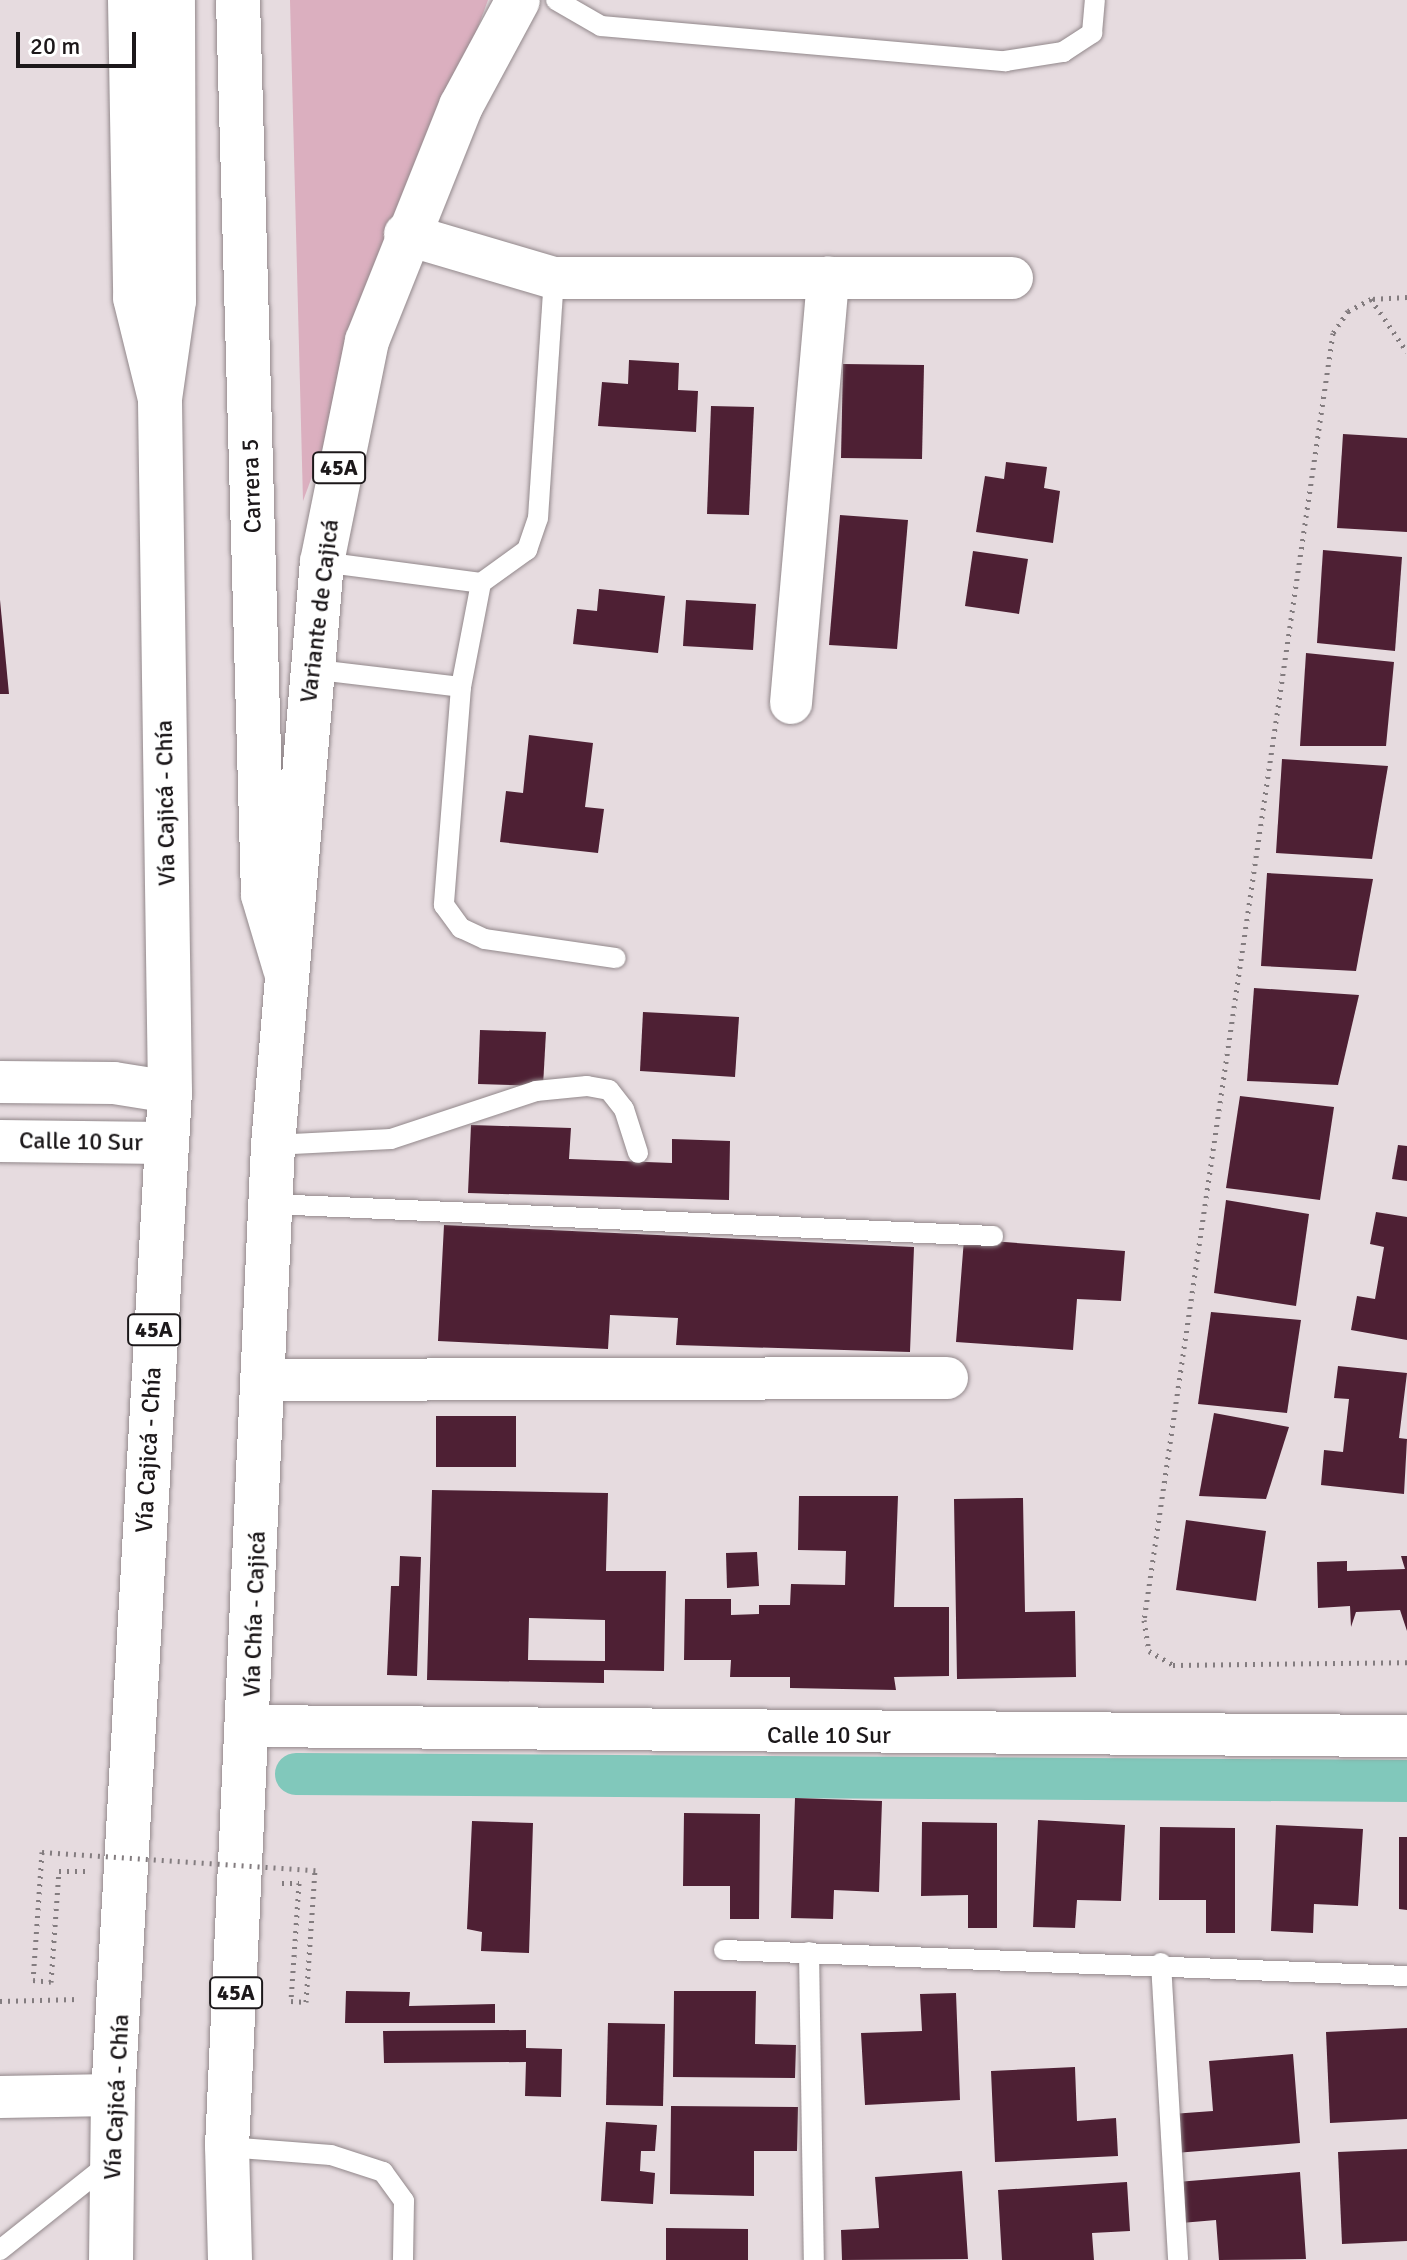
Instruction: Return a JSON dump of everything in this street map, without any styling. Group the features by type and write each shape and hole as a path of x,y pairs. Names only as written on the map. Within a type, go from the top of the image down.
{"main road":[{"name":"45A","path":"130,0 135,298 160,399"},
{"name":"45A","path":"160,399 174,301 173,0"},
{"name":"Carrera 5","path":"238,0 263,895 285,969"},
{"name":"Variante de Cajicá","path":"285,969 297,898 310,669 322,562 367,341 405,234 518,0"},
{"name":"Vía Cajicá - Chía","path":"111,2260 113,2095 123,1997 163,1143 170,1092 160,399"},
{"name":"Vía Chía - Cajicá","path":"230,2260 227,2147 250,1726 273,1145 285,969"}],"street":[{"path":"405,234 554,278 1012,278"},
{"path":"791,703 828,278"},
{"path":"0,1082 114,1083 170,1092"},
{"name":"Calle 10 Sur","path":"0,1141 163,1143"},
{"path":"264,1380 947,1378"},
{"name":"Calle 10 Sur","path":"250,1726 1407,1736"},
{"path":"0,2097 113,2095"}],"lane":[{"path":"556,0 601,26 1005,61 1063,52 1092,33 1095,0"},
{"path":"554,278 534,537 481,583 461,687 444,905 461,928 485,939 616,958"},
{"path":"322,562 481,583"},
{"path":"310,669 461,687"},
{"path":"273,1145 391,1139 536,1091 587,1086 617,1100 638,1153"},
{"path":"271,1204 993,1236"},
{"path":"724,1950 1161,1963 1407,1976"},
{"path":"809,1952 814,2260"},
{"path":"1161,1963 1178,2260"},
{"path":"227,2147 331,2155 383,2172 404,2201 403,2260"},
{"path":"0,2250 112,2161"}],"path":[{"path":"1407,297 1371,299 1348,311 1333,333 1144,1620 1149,1651 1173,1665 1407,1662"},
{"path":"1371,299 1407,352"},
{"path":"129,1872 59,1871 51,1982 33,1980 42,1852 315,1870 306,2002 291,2001 299,1883 242,1882"},
{"path":"0,2001 123,1997"}],"shaded area":[{"path":"290,0 488,0 303,501"}],"building":[{"path":"629,360 679,363 678,390 698,391 696,432 598,426 602,382 628,384"},
{"path":"843,364 924,365 922,459 841,458"},
{"path":"711,406 754,407 749,515 707,514"},
{"path":"1343,434 1407,438 1407,532 1337,528"},
{"path":"1006,462 1047,467 1044,488 1060,491 1053,543 976,532 985,476 1004,479"},
{"path":"840,515 908,520 897,649 829,645"},
{"path":"1323,550 1402,557 1395,651 1317,643"},
{"path":"973,551 1028,559 1019,614 965,606"},
{"path":"599,589 665,596 658,653 573,644 577,609 597,611"},
{"path":"0,600 9,694 0,694"},
{"path":"686,600 756,604 753,650 683,646"},
{"path":"1306,653 1394,662 1386,746 1300,746"},
{"path":"529,735 593,743 585,807 604,809 598,853 500,842 506,791 523,793"},
{"path":"1282,759 1388,766 1372,859 1276,853"},
{"path":"1267,873 1373,879 1356,971 1261,966"},
{"path":"1254,988 1359,995 1338,1085 1247,1081"},
{"path":"643,1012 739,1017 735,1077 640,1071"},
{"path":"480,1030 546,1032 543,1086 478,1084"},
{"path":"1240,1096 1334,1107 1320,1200 1226,1188"},
{"path":"471,1125 571,1128 569,1159 672,1163 672,1139 730,1141 729,1200 468,1193"},
{"path":"1398,1145 1407,1146 1407,1181 1392,1179"},
{"path":"1226,1200 1309,1214 1296,1306 1214,1293"},
{"path":"1376,1212 1407,1217 1407,1340 1351,1330 1357,1296 1375,1299 1384,1247 1370,1244"},
{"path":"444,1225 914,1247 910,1352 676,1345 678,1318 610,1315 608,1349 438,1341"},
{"path":"964,1239 1125,1251 1121,1301 1077,1299 1073,1350 956,1342"},
{"path":"1211,1312 1301,1320 1287,1413 1198,1404"},
{"path":"1338,1366 1407,1373 1399,1438 1407,1439 1404,1494 1321,1485 1324,1450 1343,1452 1349,1399 1334,1398"},
{"path":"1214,1413 1289,1427 1266,1499 1199,1496"},
{"path":"436,1416 516,1416 516,1467 436,1467"},
{"path":"432,1490 608,1493 606,1571 666,1571 664,1671 604,1670 604,1683 427,1680","holes":["529,1618 605,1620 605,1661 528,1660"]},
{"path":"799,1496 898,1496 894,1607 949,1607 949,1676 894,1677 896,1690 790,1688 790,1677 730,1677 731,1660 684,1660 685,1599 731,1599 731,1615 759,1614 759,1605 790,1605 791,1584 845,1585 846,1551 798,1550"},
{"path":"1023,1498 1025,1612 1075,1611 1076,1677 957,1679 954,1499"},
{"path":"1186,1520 1266,1531 1256,1601 1176,1590"},
{"path":"757,1552 759,1586 727,1588 726,1553"},
{"path":"400,1556 421,1557 417,1676 387,1675 391,1586 399,1586"},
{"path":"1401,1556 1407,1556 1407,1631 1400,1610 1356,1612 1351,1627 1350,1606 1318,1608 1317,1562 1347,1561 1347,1571 1405,1569"},
{"path":"795,1798 882,1801 879,1892 834,1890 833,1919 791,1918"},
{"path":"684,1813 760,1814 759,1919 730,1919 730,1886 683,1886"},
{"path":"1038,1820 1125,1825 1121,1901 1077,1900 1075,1928 1033,1927"},
{"path":"472,1821 533,1823 529,1953 481,1951 482,1932 467,1929"},
{"path":"922,1822 997,1823 997,1928 968,1928 968,1895 921,1896"},
{"path":"1276,1825 1363,1829 1358,1906 1314,1904 1313,1933 1271,1931"},
{"path":"1160,1827 1235,1828 1235,1933 1206,1933 1206,1900 1159,1900"},
{"path":"1399,1837 1407,1837 1407,1910 1399,1909"},
{"path":"346,1991 410,1992 409,2006 495,2004 495,2023 345,2023"},
{"path":"674,1991 756,1991 755,2044 796,2045 795,2078 673,2077"},
{"path":"956,1993 960,2100 865,2105 861,2033 922,2031 920,1994"},
{"path":"608,2023 665,2024 663,2106 606,2105"},
{"path":"1407,2028 1407,2119 1330,2123 1326,2032"},
{"path":"526,2030 526,2048 562,2049 561,2097 525,2096 526,2062 384,2063 383,2031"},
{"path":"1293,2054 1300,2143 1175,2153 1172,2114 1213,2111 1209,2061"},
{"path":"1075,2067 1077,2121 1116,2118 1118,2156 995,2162 991,2071"},
{"path":"671,2106 798,2107 797,2151 754,2151 754,2196 670,2194"},
{"path":"606,2122 657,2125 655,2151 641,2151 640,2171 655,2173 653,2204 601,2201"},
{"path":"1407,2149 1407,2241 1342,2244 1338,2152"},
{"path":"962,2171 968,2259 842,2260 841,2230 879,2228 875,2177"},
{"path":"1300,2172 1306,2259 1219,2260 1216,2220 1181,2223 1177,2182"},
{"path":"1127,2182 1130,2231 1092,2233 1094,2260 1002,2260 998,2190"},
{"path":"666,2228 748,2229 748,2260 666,2260"}],"waterway":[{"path":"296,1774 1407,1781"}]}
